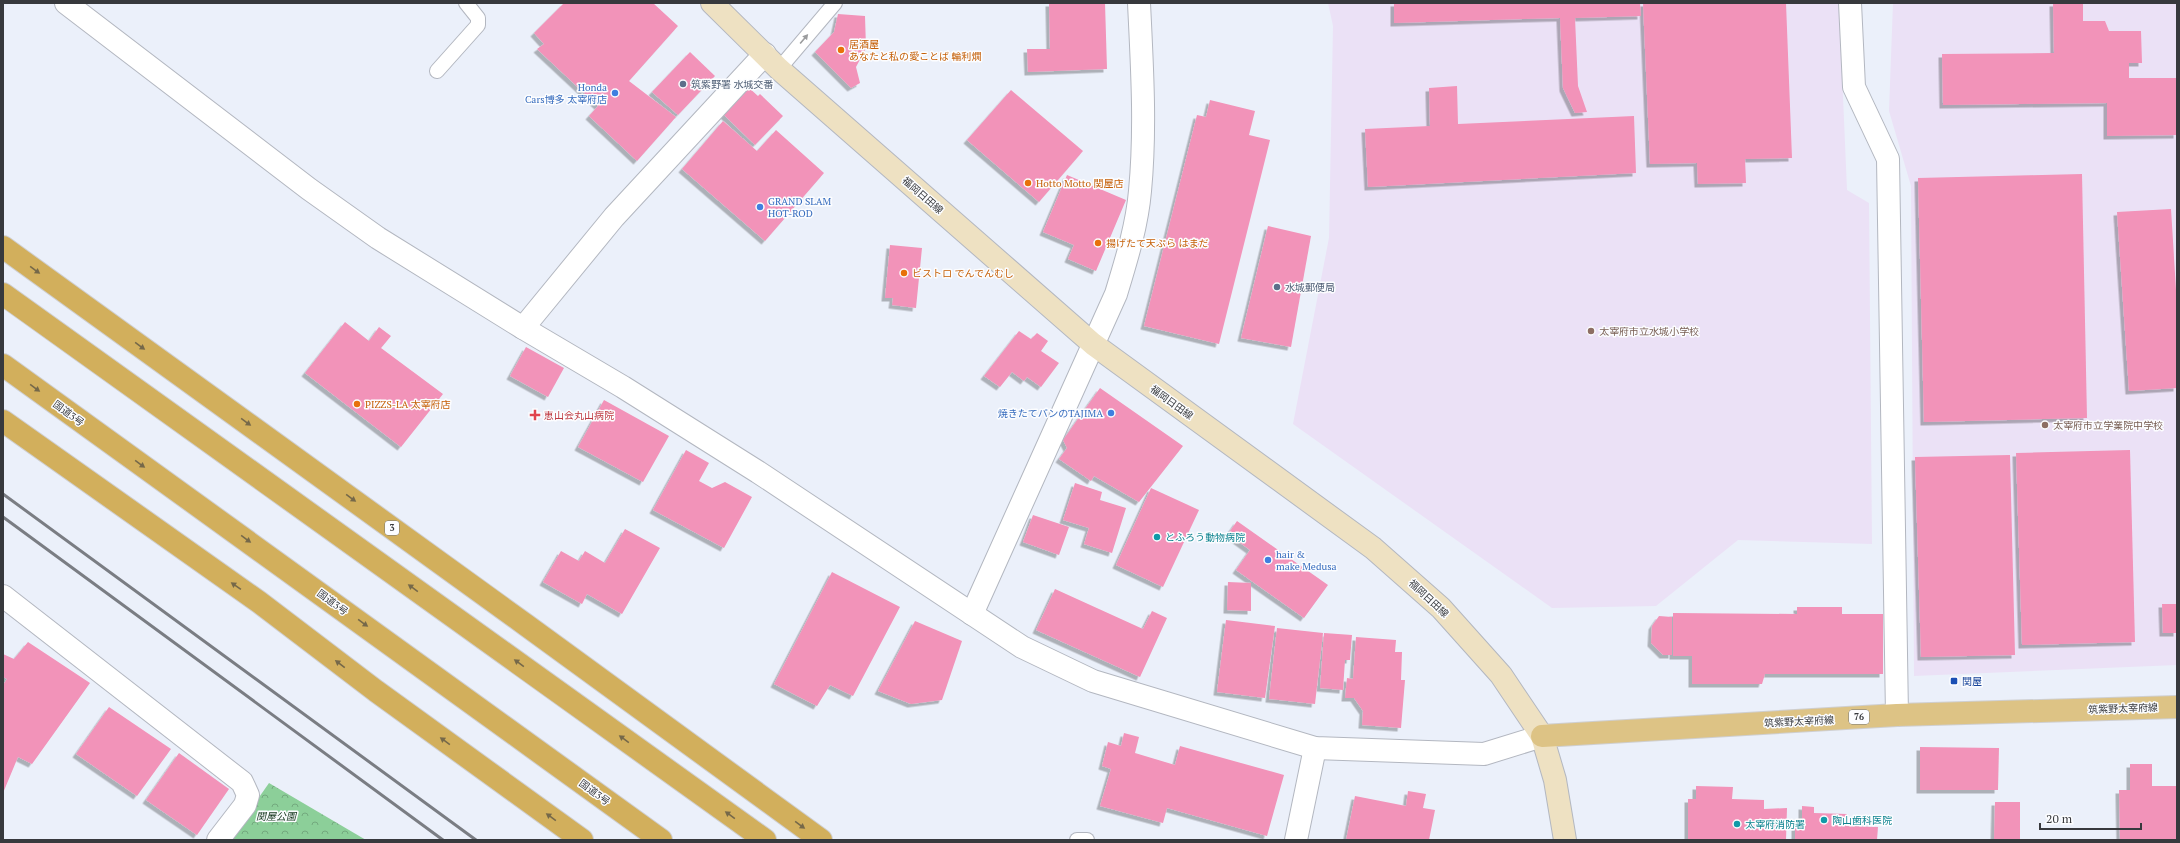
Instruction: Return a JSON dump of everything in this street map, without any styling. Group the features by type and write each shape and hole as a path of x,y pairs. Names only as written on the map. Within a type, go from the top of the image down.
{"highway":[{"name":"3","path":"3,248 526,624 820,840"},
{"path":"3,294 763,839"},
{"name":"国道3号","path":"3,365 661,840"},
{"path":"3,421 259,602 376,691 582,840"}],"main road":[{"name":"福岡日田線","path":"712,3 772,62 1093,344 1373,548 1441,608 1496,669 1542,736 1555,780 1565,840"},
{"name":"筑紫野太宰府線","path":"1542,736 1897,715 2177,707"}],"street":[{"path":"66,3 309,189 378,238 523,328 623,387 758,472 1022,647 1094,681 1315,748 1484,754 1542,736"},
{"path":"972,614 1116,294 1131,242 1140,192 1144,87 1139,3"},
{"path":"1850,3 1854,87 1888,159 1897,715"},
{"path":"523,328 614,217 772,62"},
{"path":"3,596 242,782 248,795 245,805 218,840"},
{"path":"1296,840 1315,748"}],"lane":[{"path":"437,70 478,25 478,18 466,3"},
{"path":"772,62 835,3"},
{"path":"1077,840 1087,840"}],"shaded area":[{"name":"太宰府市立水城小学校","path":"1328,3 1839,3 1847,190 1869,203 1872,544 1738,540 1656,606 1552,608 1293,424 1329,238 1333,26"},
{"name":"太宰府市立学業院中学校","path":"1893,3 2177,3 2177,665 1914,676 1911,186 1889,111"}],"green space":[{"name":"関屋公園","path":"269,783 366,840 229,840"}],"building":[{"name":"Honda Cars博多 太宰府店","path":"564,3 653,3 678,26 629,81 676,117 637,161 589,116 598,106 537,49 544,44 534,33"},
{"path":"1049,3 1105,3 1107,69 1028,72 1027,49 1050,49"},
{"path":"1394,3 1640,3 1641,16 1575,18 1578,86 1587,112 1575,113 1563,88 1560,18 1394,23"},
{"path":"1643,3 1786,3 1792,158 1745,159 1746,183 1698,184 1697,163 1650,164"},
{"path":"2053,3 2083,3 2083,21 2105,21 2109,31 2141,31 2142,63 2129,63 2129,78 2177,78 2177,135 2107,136 2107,103 1943,105 1942,54 2054,53"},
{"name":"居酒屋 あなたと私の愛ことば 輪利燗","path":"838,14 865,16 866,48 856,67 860,83 851,88 815,52 834,32"},
{"name":"筑紫野署 水城交番","path":"690,52 715,76 678,115 652,92"},
{"path":"1457,86 1458,124 1634,116 1636,173 1368,187 1365,129 1430,126 1429,88"},
{"path":"748,87 758,96 760,94 783,116 755,145 722,113"},
{"path":"1011,90 1083,151 1039,202 967,140"},
{"path":"1210,100 1255,111 1249,135 1270,140 1219,344 1144,326 1197,115 1206,117"},
{"name":"GRAND SLAM HOT-ROD","path":"723,121 757,151 776,130 824,173 765,241 682,169"},
{"path":"2082,174 2087,418 1924,422 1918,178"},
{"path":"1067,175 1126,200 1096,271 1068,259 1074,245 1043,232"},
{"path":"2171,209 2177,306 2177,388 2129,391 2117,212"},
{"name":"水城郵便局","path":"1268,226 1311,236 1291,347 1241,338"},
{"name":"ビストロ でんでんむし","path":"890,245 922,248 916,308 892,305 893,298 885,298"},
{"path":"345,322 369,341 379,327 391,336 381,348 443,394 401,447 305,373"},
{"path":"1019,331 1031,339 1037,333 1048,341 1041,351 1059,363 1041,387 1027,377 1024,381 1012,372 1000,387 984,376"},
{"path":"526,347 564,368 548,397 510,376"},
{"path":"1100,388 1183,446 1139,502 1094,476 1091,481 1059,459 1067,448 1063,440"},
{"path":"604,400 669,436 643,482 578,447"},
{"path":"686,450 709,463 699,481 712,488 725,482 752,497 724,548 653,510"},
{"path":"2130,450 2135,642 2022,645 2016,453"},
{"path":"2010,455 2015,655 1921,657 1915,457"},
{"path":"1075,483 1102,492 1100,500 1126,508 1112,553 1084,544 1089,528 1063,520"},
{"name":"とふろう動物病院","path":"1151,488 1199,510 1163,587 1116,565"},
{"path":"1033,515 1069,527 1059,555 1023,542"},
{"name":"hair & make Medusa","path":"1237,521 1328,585 1304,618 1236,570 1250,550 1228,534"},
{"path":"625,529 660,548 622,614 587,594 582,604 543,582 561,551 579,561 585,551 605,563"},
{"path":"832,572 900,607 853,696 830,685 817,706 774,684"},
{"path":"1228,582 1251,583 1251,611 1227,610"},
{"path":"1055,589 1143,629 1152,611 1167,618 1140,677 1036,630"},
{"path":"2162,604 2177,604 2177,633 2163,633"},
{"path":"1797,607 1842,607 1842,614 1883,614 1883,674 1765,674 1762,684 1692,684 1692,656 1673,656 1673,613 1797,614"},
{"path":"1659,616 1672,617 1672,655 1663,655 1651,643 1652,626"},
{"path":"1226,620 1275,626 1265,698 1217,692"},
{"path":"915,621 962,641 942,700 911,704 878,691"},
{"path":"1277,628 1323,633 1315,704 1269,699"},
{"path":"1324,633 1352,635 1350,660 1345,660 1343,690 1320,688"},
{"path":"1356,637 1396,640 1395,652 1402,652 1401,680 1405,680 1401,728 1362,725 1363,711 1354,698 1345,698 1347,678 1353,679"},
{"path":"28,642 90,683 32,764 18,757 3,793 3,685 7,679 3,677 3,654 14,659"},
{"path":"109,707 171,749 137,796 76,754"},
{"path":"1124,733 1139,737 1135,753 1175,765 1180,746 1284,775 1267,836 1167,808 1163,823 1100,806 1111,769 1102,766 1108,742 1121,746"},
{"path":"1920,747 1999,748 1998,790 1920,790"},
{"path":"179,753 229,789 197,835 146,800"},
{"path":"2130,764 2152,764 2152,786 2177,786 2177,840 2120,840 2119,790 2130,790"},
{"name":"太宰府消防署","path":"1696,786 1733,787 1732,799 1764,800 1764,809 1787,808 1786,840 1688,840 1688,799 1696,799"},
{"path":"1408,791 1426,794 1423,808 1435,810 1429,840 1346,840 1355,796 1406,806"},
{"path":"1995,802 2020,802 2020,840 1994,840"},
{"name":"陶山歯科医院","path":"1802,806 1814,807 1814,813 1847,814 1846,826 1878,827 1877,840 1795,840 1795,827 1802,827"}],"railway":[{"path":"3,494 476,840"},
{"path":"3,517 443,840"}],"place":[{"name":"居酒屋 あなたと私の愛ことば 輪利燗","path":"841,50"},
{"name":"筑紫野署 水城交番","path":"683,84"},
{"name":"Honda Cars博多 太宰府店","path":"615,93"},
{"name":"Hotto Motto 関屋店","path":"1028,183"},
{"name":"GRAND SLAM HOT-ROD","path":"760,207"},
{"name":"揚げたて天ぷら はまだ","path":"1098,243"},
{"name":"ビストロ でんでんむし","path":"904,273"},
{"name":"水城郵便局","path":"1277,287"},
{"name":"太宰府市立水城小学校","path":"1591,331"},
{"name":"PIZZS-LA 太宰府店","path":"357,404"},
{"name":"焼きたてパンのTAJIMA","path":"1111,413"},
{"name":"恵山会丸山病院","path":"535,415"},
{"name":"太宰府市立学業院中学校","path":"2045,425"},
{"name":"とふろう動物病院","path":"1157,537"},
{"name":"hair & make Medusa","path":"1268,560"},
{"name":"関屋","path":"1954,681"},
{"name":"陶山歯科医院","path":"1824,820"},
{"name":"太宰府消防署","path":"1737,824"}]}
